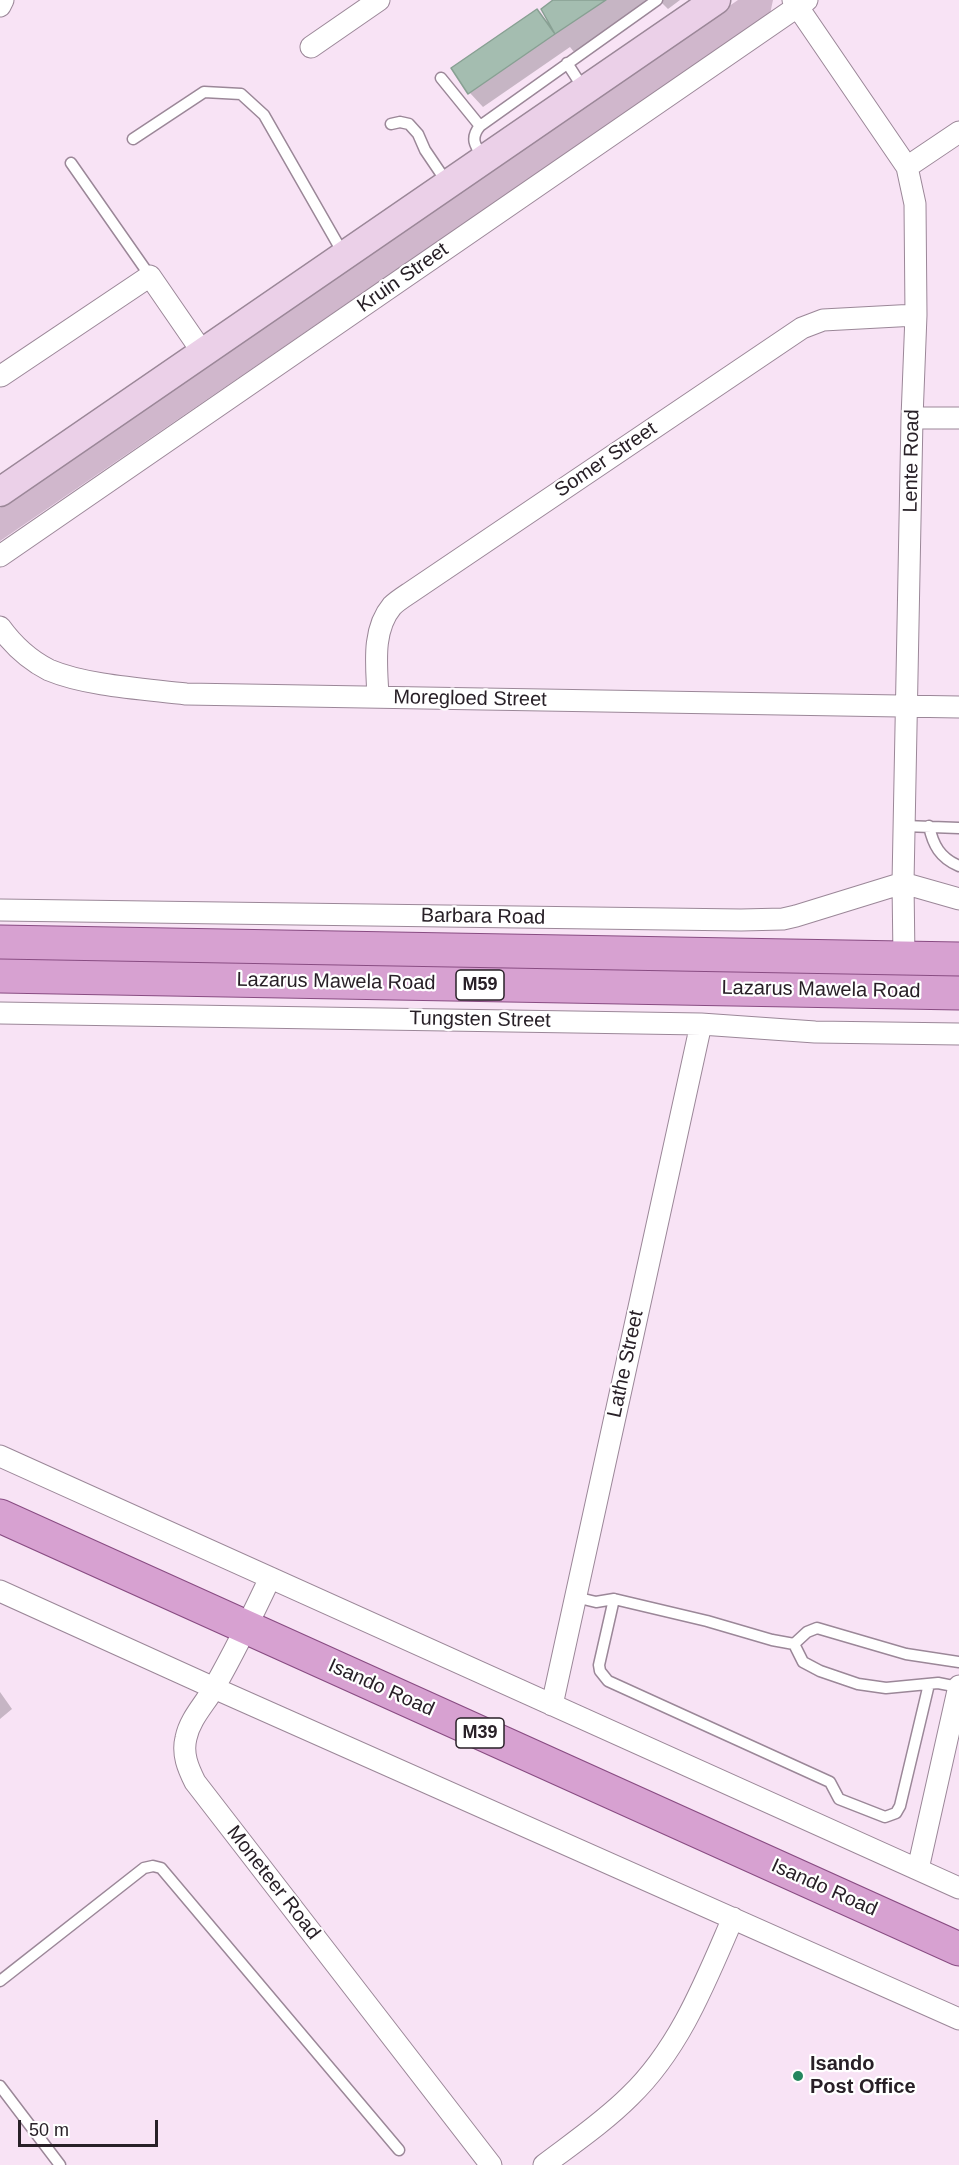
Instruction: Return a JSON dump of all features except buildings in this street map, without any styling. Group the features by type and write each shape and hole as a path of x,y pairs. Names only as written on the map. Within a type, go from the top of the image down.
{"main road":[{"path":"0,492 716,0"},
{"name":"Lazarus Mawela Road","path":"0,942 959,959"},
{"path":"904,958 925,974 939,980 959,984"},
{"name":"Lazarus Mawela Road","path":"0,976 959,993"},
{"name":"Isando Road","path":"0,1516 959,1950"}],"street":[{"path":"0,6 3,0"},
{"path":"311,47 379,0"},
{"name":"Lente Road","path":"799,2 907,167 915,204 916,315 904,826 904,958"},
{"name":"Kruin Street","path":"0,556 799,2"},
{"path":"907,167 959,132"},
{"path":"1,376 150,276 203,353"},
{"name":"Somer Street","path":"378,697 376,650 378,636 391,608 411,592 802,328 823,320 916,315"},
{"path":"912,417 959,418"},
{"name":"Moregloed Street","path":"0,627 13,644 48,669 72,677 186,694 959,707"},
{"path":"903,883 959,899"},
{"name":"Barbara Road","path":"0,910 752,920 796,916 903,883"},
{"name":"Tungsten Street","path":"0,1012 701,1024 815,1032 959,1034"},
{"name":"Lathe Street","path":"552,1705 701,1024"},
{"path":"0,1456 959,1888"},
{"name":"Moneteer Road","path":"270,1578 214,1688 192,1721 186,1738 184,1754 188,1770 491,2165"},
{"path":"0,1591 959,2019"},
{"path":"918,1869 959,1687"},
{"path":"544,2165 575,2143 631,2096 650,2073 685,2023 733,1918"}],"lane":[{"path":"484,160 473,142 474,133 480,126 657,0"},
{"path":"567,63 585,91"},
{"path":"441,78 480,126"},
{"path":"133,139 204,92 241,94 264,116 344,256"},
{"path":"391,124 400,122 409,124 418,134 425,150 448,184"},
{"path":"71,163 150,276"},
{"path":"904,826 959,828"},
{"path":"929,826 933,843 939,853 959,866"},
{"path":"575,1597 596,1602 614,1599 794,1644"},
{"path":"614,1599 599,1665 600,1671 608,1681 830,1782 839,1799 885,1816 896,1813 900,1806 929,1684"},
{"path":"794,1644 807,1632 817,1628 906,1654 959,1662"},
{"path":"794,1644 803,1662 820,1671 858,1684 886,1688 929,1684 959,1687"},
{"path":"0,1981 144,1868 153,1866 161,1868 399,2150"},
{"path":"0,2086 60,2165"}],"shaded area":[{"path":"738,0 773,0 770,14 0,541 0,508"}],"place":[{"name":"Isando Post Office","path":"798,2076"}]}
